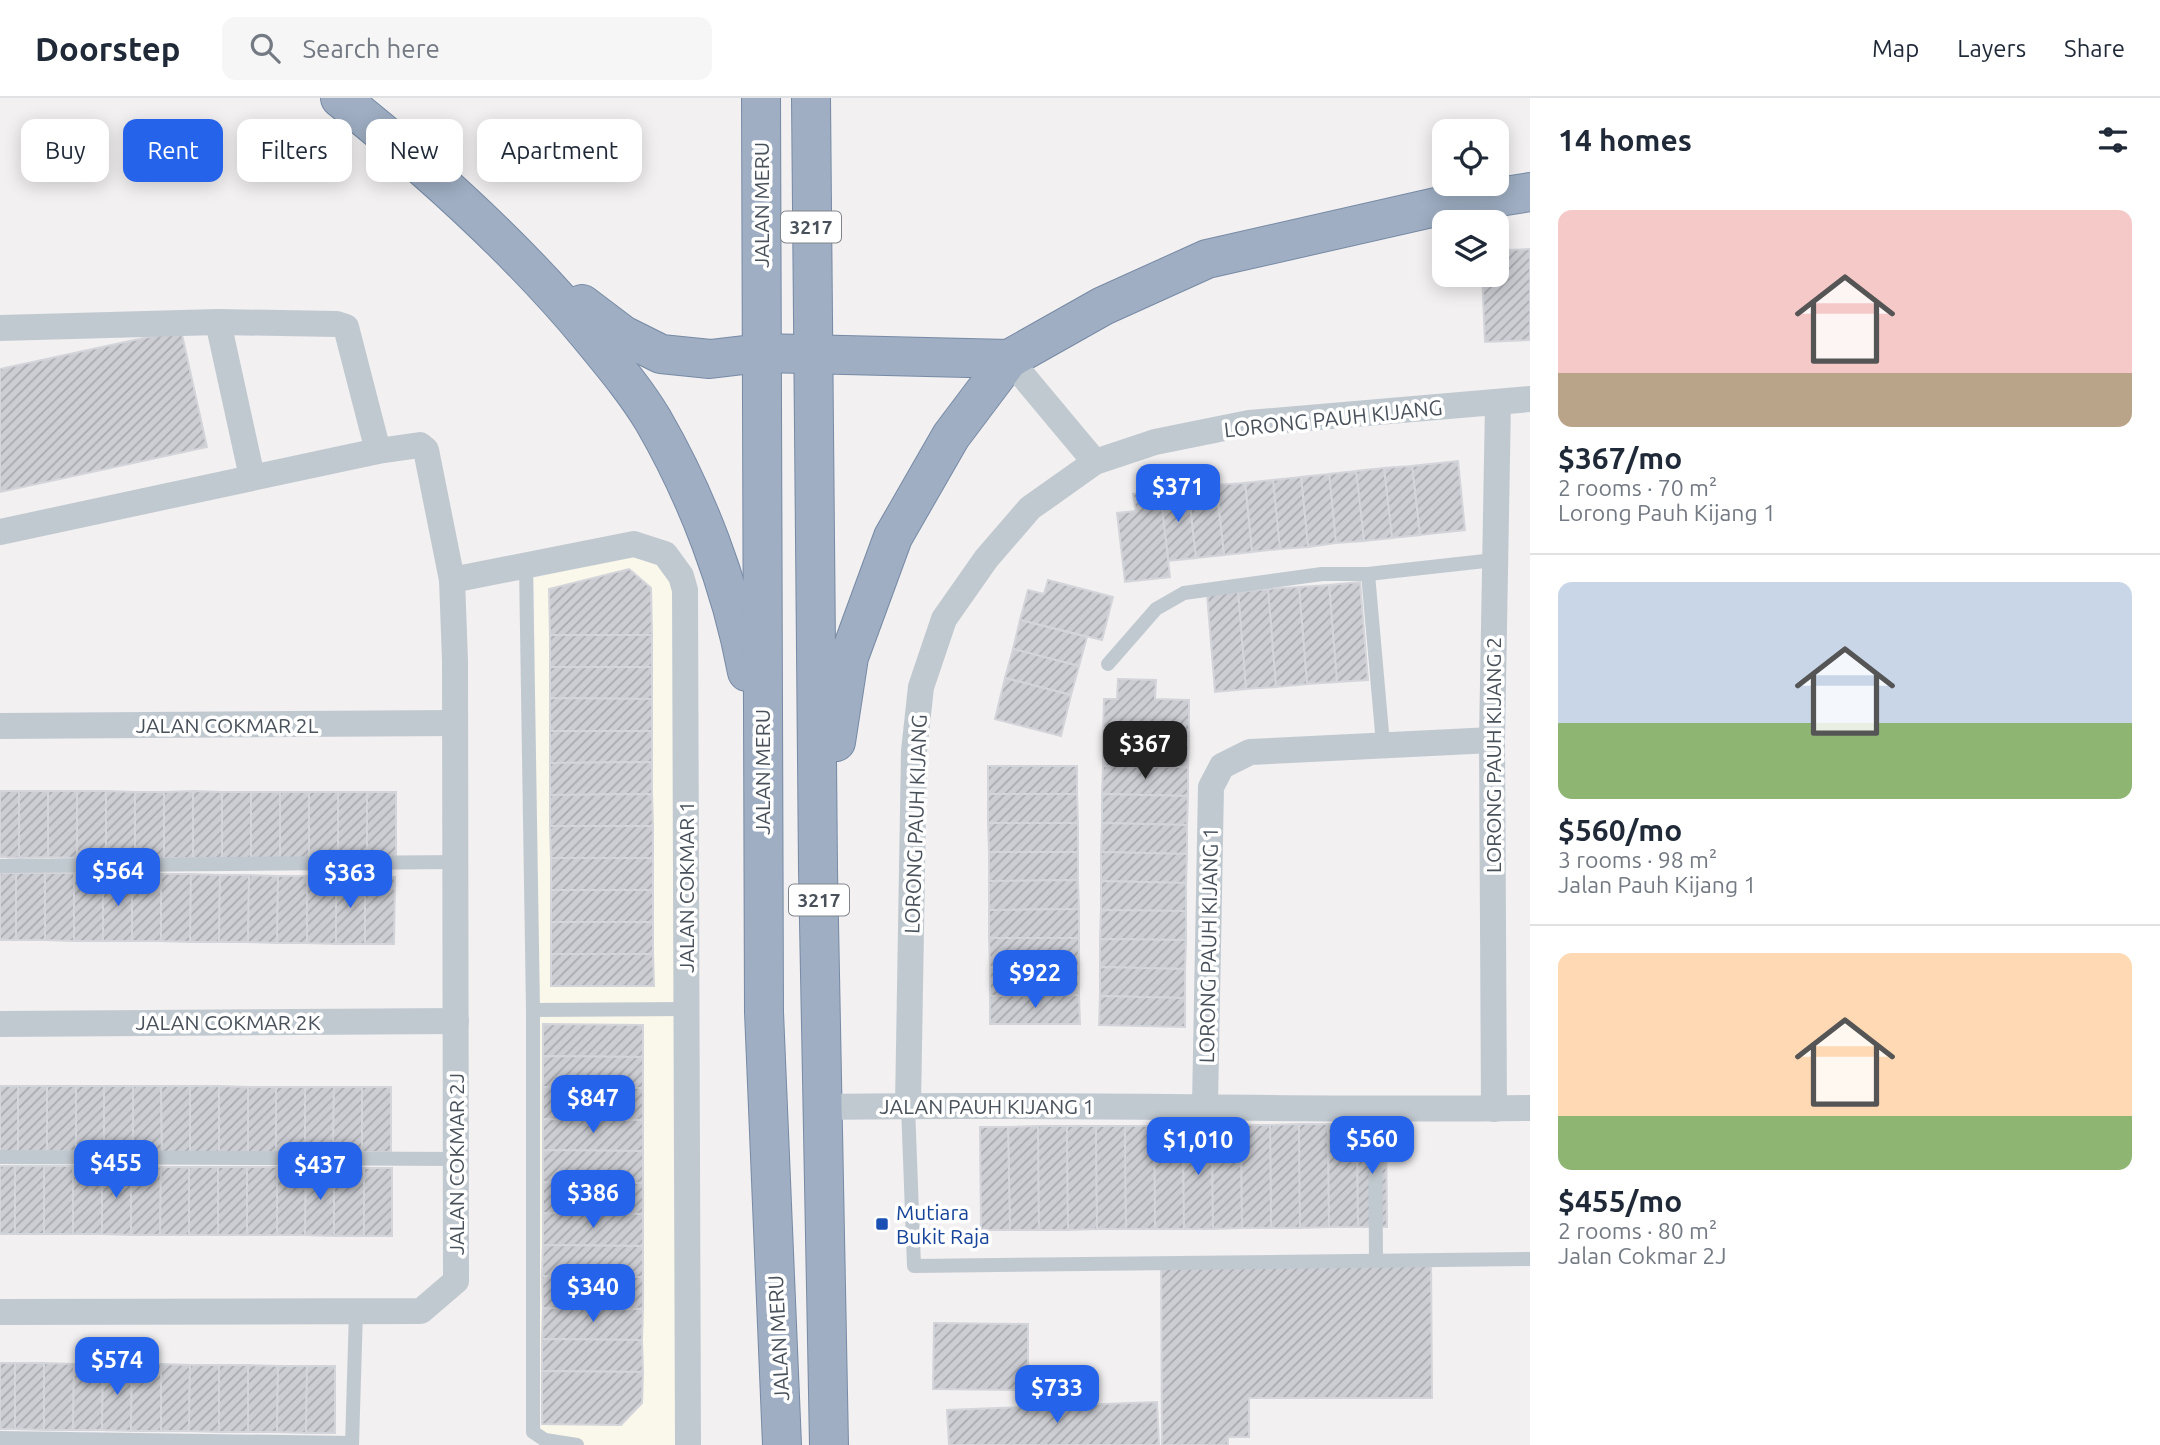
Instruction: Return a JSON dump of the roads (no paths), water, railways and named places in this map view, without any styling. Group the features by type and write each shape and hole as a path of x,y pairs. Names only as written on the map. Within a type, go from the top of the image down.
{"highway":[{"path":"340,98 484,222 623,335 662,354 709,359 761,353 1009,359"},
{"name":"JALAN MERU","path":"761,98 764,1012 782,1445"},
{"name":"3217","path":"811,98 821,1107 829,1445"},
{"path":"818,869 849,657 893,537 951,436 1009,359 1103,306 1207,259 1436,207 1530,192"},
{"path":"484,222 562,303 615,367 652,419 685,483 715,555 743,651 762,750"}],"street":[{"path":"0,328 218,322 337,324 345,327 378,451 0,532"},
{"path":"218,322 252,477"},
{"path":"1009,359 1095,462"},
{"name":"LORONG PAUH KIJANG","path":"908,1105 914,751 921,687 944,619 986,559 1030,508 1095,462 1155,442 1249,423 1530,399"},
{"name":"LORONG PAUH KIJANG 2","path":"1494,1109 1492,740 1498,402"},
{"name":"JALAN COKMAR 2J","path":"0,1312 421,1311 456,1281 455,723 452,580 426,450 420,445 378,451"},
{"name":"JALAN COKMAR 1","path":"452,580 634,544 665,554 681,576 686,604 688,1445"},
{"name":"JALAN COKMAR 2L","path":"0,726 455,723"},
{"name":"LORONG PAUH KIJANG 1","path":"1205,1105 1210,787 1222,766 1250,752 1492,740"},
{"name":"JALAN COKMAR 2K","path":"0,1024 456,1021"},
{"name":"JALAN PAUH KIJANG 1","path":"821,1107 1205,1105 1375,1111 1530,1108"}],"lane":[{"path":"1108,664 1156,609 1184,593 1322,575 1368,574 1494,560"},
{"path":"526,566 533,1010 533,1432 545,1440 577,1445"},
{"path":"1368,574 1383,744"},
{"path":"0,866 455,862"},
{"path":"533,1010 686,1009"},
{"path":"908,1105 914,1266 1530,1259"},
{"path":"1375,1111 1376,1260"},
{"path":"0,1157 456,1159"},
{"path":"0,1438 352,1444 356,1311"}],"place":[{"name":"Mutiara Bukit Raja","path":"882,1224"}]}
